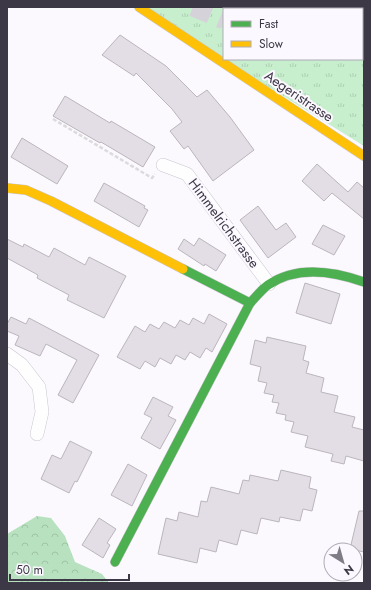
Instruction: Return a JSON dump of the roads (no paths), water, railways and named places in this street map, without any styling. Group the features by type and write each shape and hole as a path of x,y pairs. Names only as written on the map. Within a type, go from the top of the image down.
{"street":[{"name":"Aegeristrasse","path":"139,7 364,156"},
{"name":"Himmelrichstrasse","path":"163,165 187,174 269,284"},
{"path":"7,188 26,190 51,201 250,303"},
{"path":"115,562 250,303 269,284 293,274 322,271 350,277 364,282"},
{"path":"7,354 22,365 39,386 42,412 37,434"}],"tunnel":[{"path":"193,7 223,20"}]}
